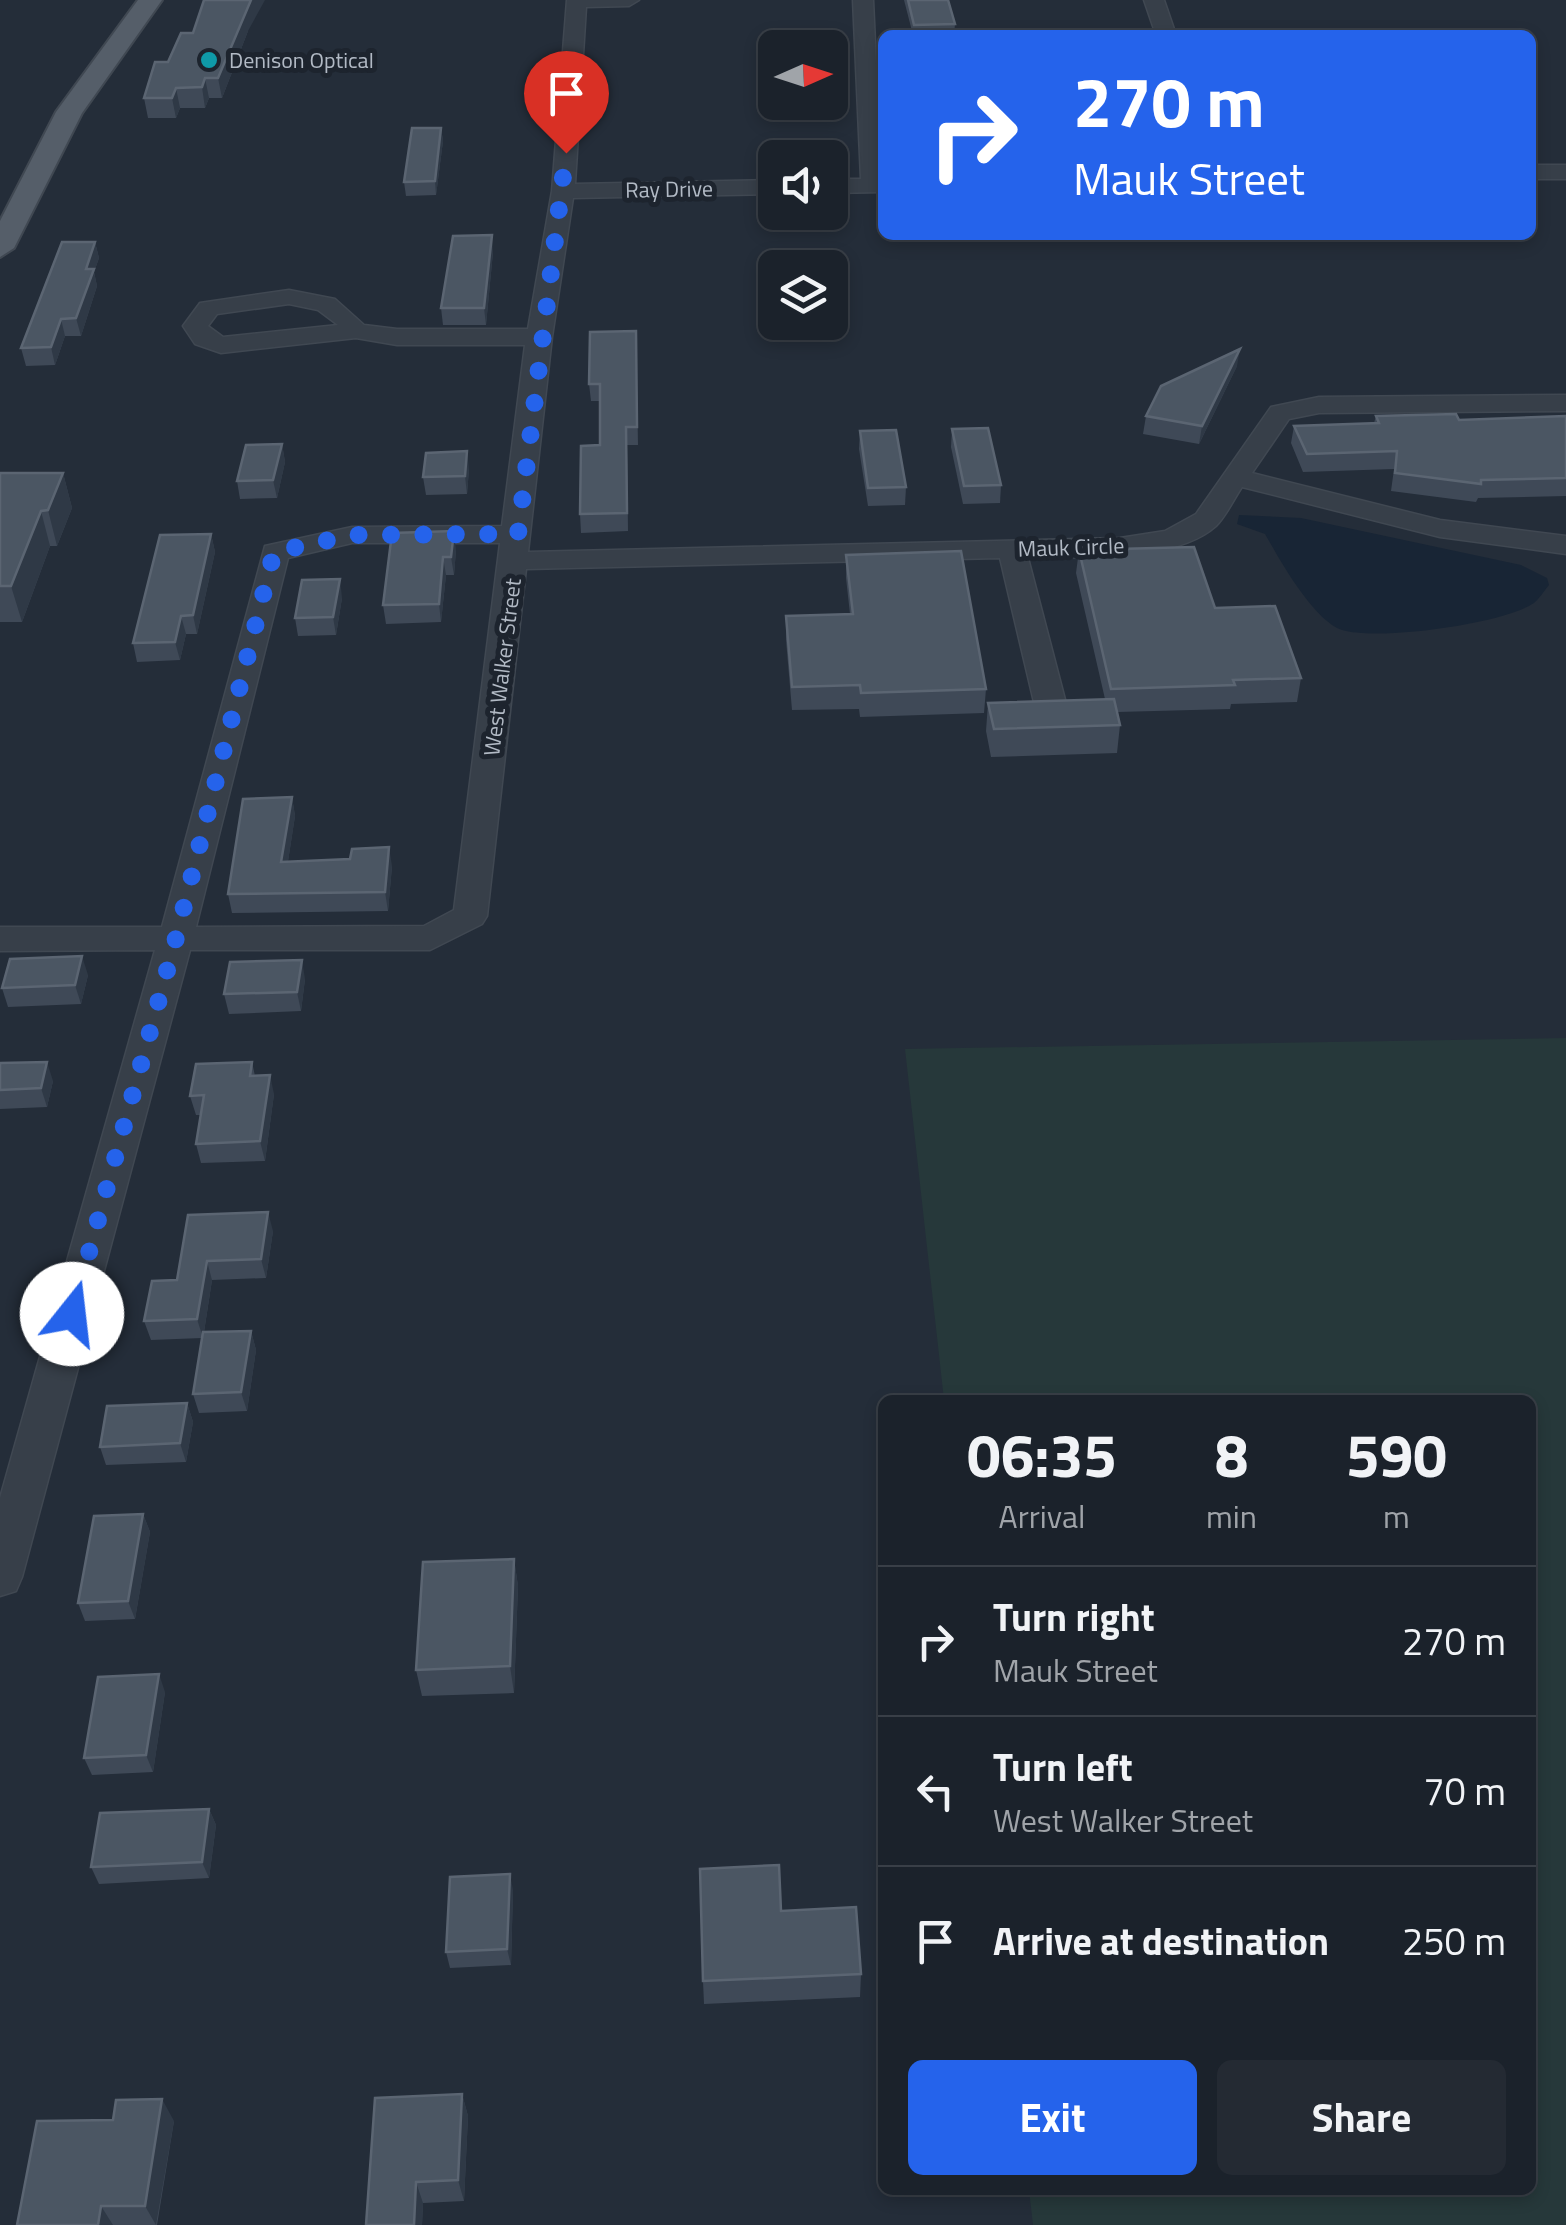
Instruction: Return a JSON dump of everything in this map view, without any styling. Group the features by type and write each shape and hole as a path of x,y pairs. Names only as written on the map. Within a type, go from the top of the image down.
{"main road":[{"path":"0,248 69,112 150,0"}],"street":[{"path":"577,0 629,0"},
{"name":"West Walker Street","path":"176,938 430,938 470,916 540,337 563,191 577,0"},
{"path":"848,186 878,185 863,0"},
{"path":"1154,0 1164,30"},
{"path":"1536,172 1566,172"},
{"name":"Ray Drive","path":"563,191 758,187"},
{"path":"356,332 348,318 322,304 287,296 209,308 195,326 204,340 220,345 356,332 397,337 540,337"},
{"name":"Mauk Circle","path":"176,938 274,552 352,535 516,547 1120,547 1173,538 1206,520 1280,413 1320,405 1566,403"},
{"path":"1235,477 1418,527 1490,540 1566,545"},
{"path":"1012,550 1052,715"},
{"path":"0,940 176,938 0,1576"}],"shaded area":[{"path":"1566,1038 1566,2225 1033,2225 1030,2195 1536,2195 1536,1395 943,1395 905,1049"}],"water":[{"path":"1239,515 1301,518 1521,565 1547,578 1549,585 1534,603 1518,611 1469,624 1410,632 1342,630 1309,602 1265,534 1237,524"}],"building":[{"path":"204,0 251,0 218,78 205,78 202,87 176,88 172,98 144,98 155,62 168,62 181,33 193,33"},
{"path":"908,0 948,0 955,24 914,25"},
{"path":"412,128 441,128 435,181 404,182"},
{"path":"492,235 484,308 441,308 453,236"},
{"path":"62,242 95,242 86,269 94,269 76,318 61,319 51,347 21,348"},
{"path":"636,331 637,427 626,427 627,513 580,514 581,446 600,445 600,384 589,384 590,332"},
{"path":"1240,349 1202,426 1146,416 1161,386"},
{"path":"1456,414 1459,420 1566,416 1566,478 1481,480 1481,484 1395,473 1397,451 1307,454 1294,426 1379,423 1376,416"},
{"path":"988,428 1001,485 964,486 952,429"},
{"path":"896,430 906,487 868,488 860,431"},
{"path":"282,444 273,480 237,481 246,445"},
{"path":"467,451 465,476 423,477 426,453"},
{"path":"0,473 63,473 48,510 41,511 11,586 0,586"},
{"path":"454,531 451,557 443,557 439,604 383,605 392,533"},
{"path":"211,534 193,615 181,616 175,642 133,643 160,535"},
{"path":"1194,547 1215,608 1275,606 1301,678 1233,680 1235,685 1111,689 1079,550"},
{"path":"961,551 986,689 861,693 860,685 792,687 786,616 853,614 846,555"},
{"path":"340,579 333,617 295,618 302,580"},
{"path":"1114,699 1120,725 994,729 988,703"},
{"path":"292,797 281,862 350,859 352,849 389,847 385,892 228,894 243,799"},
{"path":"82,956 75,985 2,988 10,959"},
{"path":"302,960 297,992 224,994 230,962"},
{"path":"47,1062 41,1088 0,1090 0,1063"},
{"path":"252,1062 250,1076 270,1075 260,1141 196,1144 204,1095 190,1096 196,1064"},
{"path":"268,1212 261,1259 207,1261 197,1319 144,1321 152,1281 177,1280 188,1215"},
{"path":"251,1331 241,1392 193,1394 203,1332"},
{"path":"187,1403 180,1443 100,1447 107,1406"},
{"path":"143,1514 128,1601 78,1603 94,1516"},
{"path":"514,1559 510,1666 416,1670 423,1562"},
{"path":"159,1674 146,1755 84,1758 98,1677"},
{"path":"209,1809 202,1862 91,1867 100,1813"},
{"path":"779,1865 781,1911 856,1907 861,1974 703,1981 700,1869"},
{"path":"510,1874 507,1949 446,1952 450,1877"},
{"path":"462,2094 458,2180 416,2182 414,2225 366,2225 375,2098"},
{"path":"162,2099 145,2206 101,2206 98,2225 17,2225 37,2121 113,2120 116,2100"}],"place":[{"name":"Denison Optical","path":"209,60"}],"route":[{"path":"72,1314 176,938 274,552 352,535 518,534 566,153"}]}
